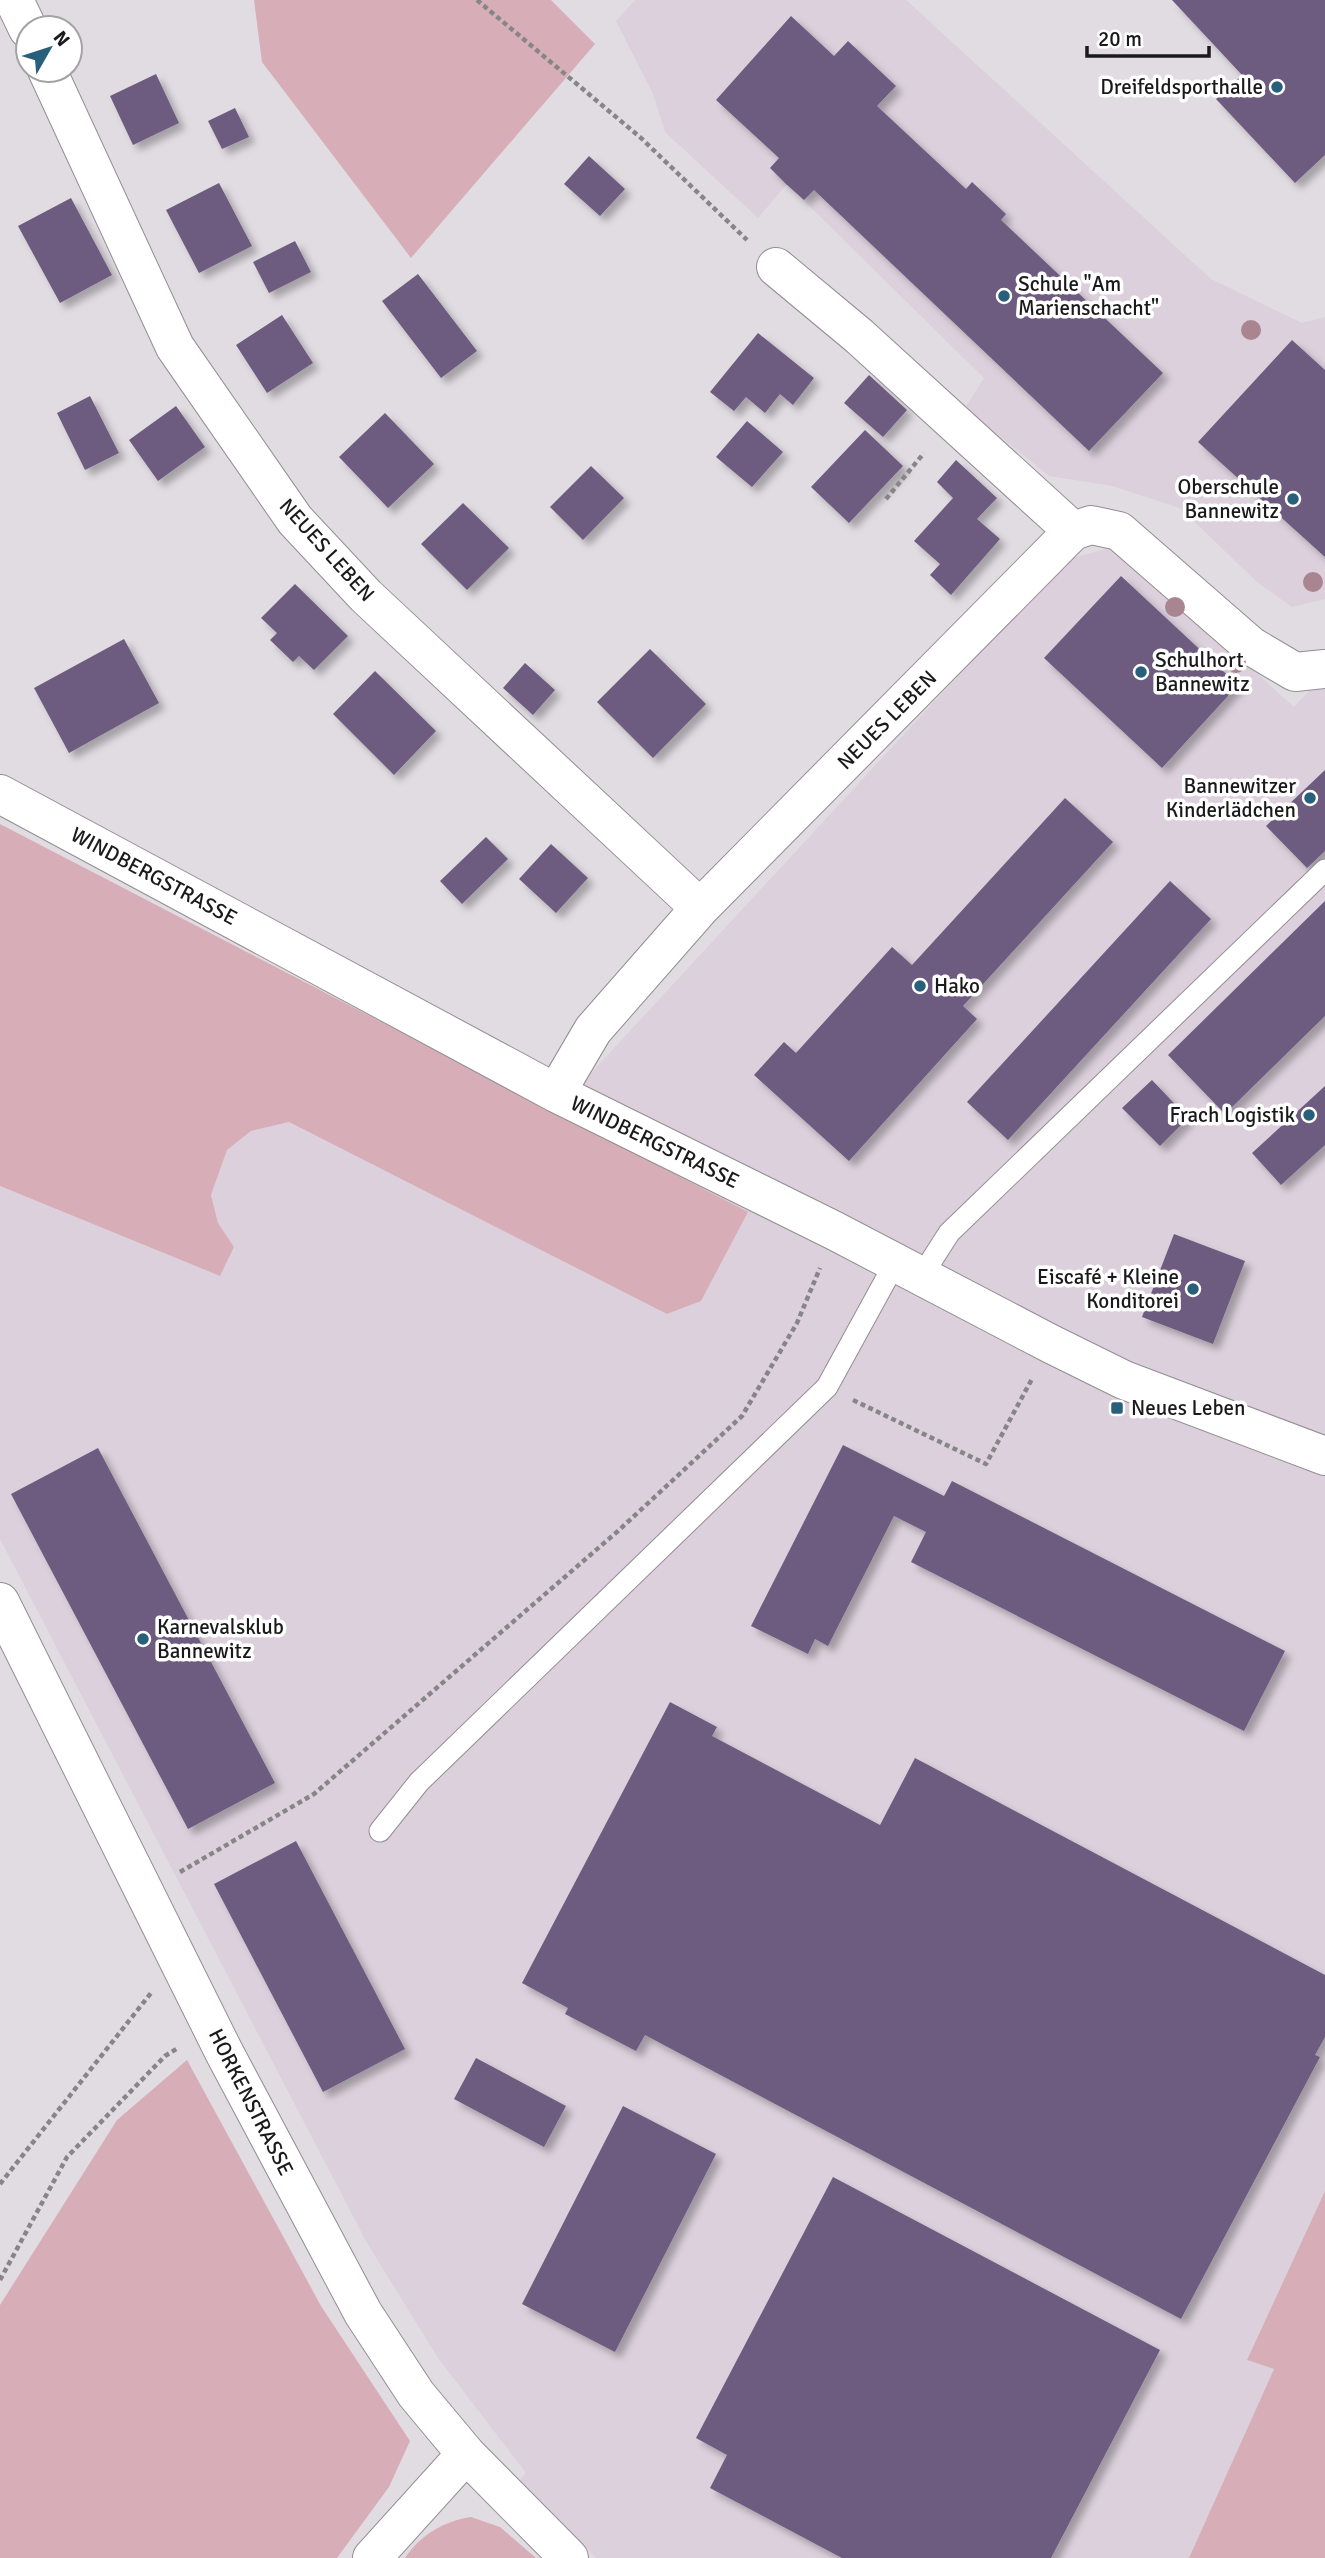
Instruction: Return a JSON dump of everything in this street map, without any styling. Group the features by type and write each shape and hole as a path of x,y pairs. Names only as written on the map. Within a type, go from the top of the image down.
{"street":[{"name":"NEUES LEBEN","path":"53,84 175,347 295,520 366,596 700,908"},
{"path":"776,267 859,335 1073,531 1091,525 1119,531 1251,646 1295,672 1325,669"},
{"name":"NEUES LEBEN","path":"556,1093 593,1030 700,908 1073,531"},
{"name":"WINDBERGSTRASSE","path":"0,794 556,1093 835,1231 1051,1345 1124,1380 1325,1456"},
{"name":"HORKENSTRASSE","path":"0,1602 213,2029 363,2313 416,2394 466,2454 569,2558"},
{"path":"372,2558 466,2454"}],"lane":[{"path":"380,1831 419,1782 827,1387 908,1270 1325,870"}],"path":[{"path":"476,1 641,138 776,267"},
{"path":"886,499 925,453"},
{"path":"170,1878 314,1794 618,1531 742,1416 797,1323 835,1231"},
{"path":"827,1387 986,1465 1051,1345"},
{"path":"0,2184 149,1995 184,1971"},
{"path":"0,2280 67,2157 165,2056 213,2029"}],"shaded area":[{"path":"254,0 551,0 595,44 411,258 262,62"},
{"path":"635,0 906,0 1211,279 1302,323 1325,317 1325,599 1292,607 1257,582 1180,508 1112,486 1049,476 965,408 984,378 787,184 758,218 665,132 653,94 616,21"},
{"path":"1117,546 1294,707 1313,687 1325,688 1325,2191 1247,2360 1274,2369 1189,2558 596,2558 519,2481 526,2473 438,2358 367,2243 0,1539 0,1186 220,1276 234,1247 218,1223 211,1195 227,1150 251,1131 289,1122 667,1314 701,1300 555,1112 1065,560"},
{"path":"0,824 748,1212 701,1301 667,1314 289,1122 251,1131 227,1150 211,1195 218,1223 234,1247 220,1276 0,1186"},
{"path":"187,2060 321,2306 410,2441 389,2487 337,2558 0,2558 0,2305 117,2120"},
{"path":"1325,2191 1325,2558 1189,2558 1274,2369 1247,2360"},
{"path":"471,2517 500,2527 536,2558 405,2558 418,2542 433,2530"}],"building":[{"name":"Dreifeldsporthalle","path":"1172,0 1325,0 1325,155 1295,183 1216,99 1242,75"},
{"name":"Schule \"Am Marienschacht\"","path":"791,16 834,56 848,41 896,86 877,106 966,189 972,182 1006,214 1001,220 1163,373 1089,451 814,190 804,200 786,184 770,168 779,158 716,100"},
{"path":"156,74 179,123 133,145 110,96"},
{"path":"235,108 249,137 222,149 208,121"},
{"path":"589,156 625,189 600,216 564,184"},
{"path":"219,183 252,246 199,273 166,210"},
{"path":"71,198 112,275 60,303 18,226"},
{"path":"295,241 311,272 269,293 253,262"},
{"path":"418,274 477,351 441,378 382,301"},
{"path":"282,315 313,363 267,393 236,345"},
{"path":"758,333 814,378 793,405 780,394 765,413 746,397 734,411 710,392"},
{"name":"Oberschule Bannewitz","path":"1292,340 1325,370 1325,557 1198,442"},
{"path":"869,375 907,410 883,437 844,403"},
{"path":"90,396 119,453 85,470 57,413"},
{"path":"176,406 205,447 158,481 129,440"},
{"path":"385,413 434,464 388,508 339,457"},
{"path":"747,421 783,452 752,487 716,457"},
{"path":"865,430 903,466 849,523 811,487"},
{"path":"956,460 997,498 977,519 1000,539 951,595 930,575 940,564 914,541 953,498 937,482"},
{"path":"591,466 624,498 583,540 550,507"},
{"path":"463,503 509,548 467,590 421,544"},
{"name":"Schulhort Bannewitz","path":"1121,576 1238,685 1162,768 1044,658"},
{"path":"295,584 348,636 314,670 299,656 293,662 270,640 277,633 261,618"},
{"path":"124,639 159,703 69,753 34,688"},
{"path":"650,649 706,704 653,758 597,702"},
{"path":"525,663 555,690 533,715 503,688"},
{"path":"375,671 436,731 394,775 333,714"},
{"name":"Bannewitzer Kinderlädchen","path":"1325,770 1325,851 1307,868 1266,826"},
{"name":"Hako","path":"1065,798 1113,842 963,1006 977,1019 849,1161 754,1075 784,1042 796,1053 892,947 912,965"},
{"path":"486,837 508,859 462,904 440,881"},
{"path":"551,844 588,878 556,913 519,879"},
{"path":"1170,881 1211,919 1008,1140 967,1102"},
{"path":"1325,901 1325,1016 1225,1114 1168,1055"},
{"path":"1152,1080 1188,1118 1160,1146 1122,1108"},
{"name":"Frach Logistik","path":"1325,1086 1325,1145 1281,1185 1252,1153"},
{"name":"Eiscafé + Kleine Konditorei","path":"1174,1234 1245,1261 1213,1344 1142,1317"},
{"path":"843,1445 944,1496 952,1481 1285,1651 1244,1731 911,1562 926,1532 894,1516 828,1646 815,1639 808,1654 751,1626"},
{"name":"Karnevalsklub Bannewitz","path":"98,1448 275,1783 188,1829 11,1494"},
{"path":"670,1702 717,1727 712,1736 880,1825 915,1758 1325,1975 1325,2037 1315,2055 1320,2057 1181,2319 645,2035 636,2051 565,2014 568,2008 522,1983"},
{"path":"296,1841 405,2049 323,2092 214,1884"},
{"path":"476,2058 566,2106 544,2147 454,2099"},
{"path":"623,2106 716,2154 615,2352 522,2304"},
{"path":"833,2177 1160,2350 1051,2558 842,2558 710,2488 727,2455 696,2438"}],"place":[{"name":"Dreifeldsporthalle","path":"1277,87"},
{"name":"Schule \"Am Marienschacht\"","path":"1004,296"},
{"name":"Oberschule Bannewitz","path":"1293,499"},
{"name":"Schulhort Bannewitz","path":"1141,672"},
{"name":"Bannewitzer Kinderlädchen","path":"1310,798"},
{"name":"Hako","path":"920,986"},
{"name":"Frach Logistik","path":"1309,1115"},
{"name":"Eiscafé + Kleine Konditorei","path":"1193,1289"},
{"name":"Neues Leben","path":"1117,1408"},
{"name":"Karnevalsklub Bannewitz","path":"143,1639"}]}
